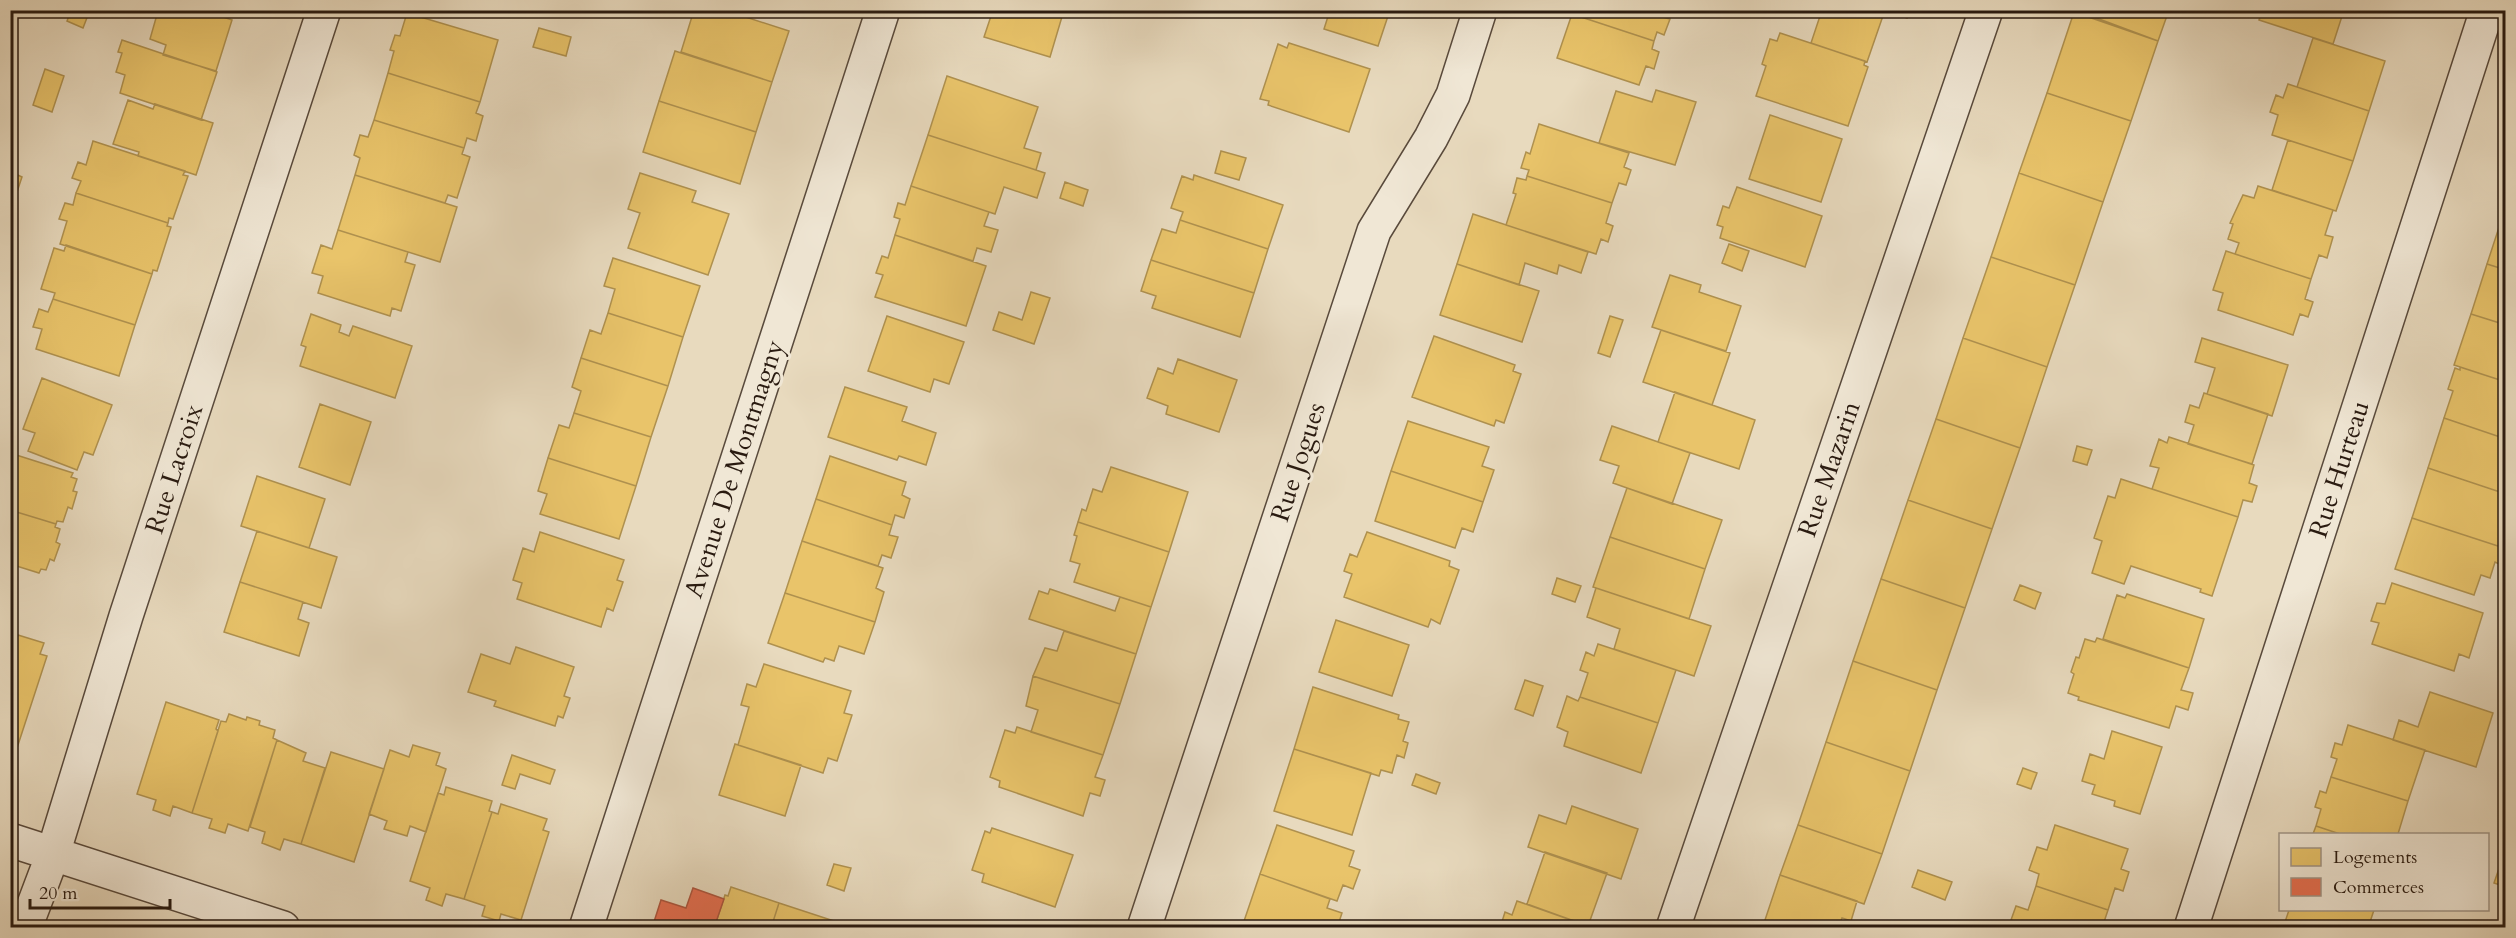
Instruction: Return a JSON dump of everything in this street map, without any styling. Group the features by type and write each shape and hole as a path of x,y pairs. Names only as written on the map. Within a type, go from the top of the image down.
{"street":[{"name":"Rue Lacroix","path":"25,927 53,854 126,616 324,10"},
{"name":"Avenue De Montmagny","path":"586,927 883,10"},
{"name":"Rue Jogues","path":"1144,927 1374,231 1431,138 1453,95 1480,10"},
{"name":"Rue Mazarin","path":"1673,927 1986,10"},
{"name":"Rue Hurteau","path":"2191,927 2487,10"},
{"path":"10,840 283,927"}],"building: Logements":[{"path":"71,10 90,10 83,28 67,21"},
{"path":"178,10 203,10 232,20 216,71 163,55 166,45 150,39 158,11 176,17"},
{"path":"694,10 724,10 789,31 772,82 681,52"},
{"path":"993,10 1064,10 1050,57 984,37"},
{"path":"1330,10 1390,10 1378,46 1324,29"},
{"path":"1574,10 1664,10 1662,17 1670,19 1664,35 1657,32 1654,41 1572,14"},
{"path":"1822,10 1885,10 1867,62 1811,43"},
{"path":"1885,10 1914,10 1912,15 1908,14 1907,18"},
{"path":"2075,10 2169,10 2158,41"},
{"path":"2262,10 2344,10 2333,44 2259,20"},
{"path":"2074,12 2158,41 2131,121 2047,93"},
{"path":"407,13 498,40 480,102 388,73 394,51 390,50 395,35 400,36"},
{"path":"1572,14 1654,41 1652,49 1659,52 1654,69 1646,66 1639,85 1557,58"},
{"path":"539,28 571,37 566,56 533,47"},
{"path":"1780,33 1865,61 1864,65 1868,67 1848,126 1756,96 1766,66 1762,64 1770,39 1777,41"},
{"path":"2313,38 2385,61 2369,111 2297,87"},
{"path":"10,40 17,43 10,61"},
{"path":"122,40 217,72 201,120 120,93 125,75 116,72 122,53 118,52"},
{"path":"1289,43 1370,69 1349,132 1268,105 1269,101 1260,99 1278,44 1287,48"},
{"path":"675,51 772,82 756,132 659,101"},
{"path":"45,69 64,76 52,112 33,105"},
{"path":"388,73 480,102 476,113 483,116 476,141 467,138 464,148 374,120"},
{"path":"947,76 1038,107 1024,148 1041,153 1036,170 928,135"},
{"path":"2288,84 2369,111 2353,161 2272,135 2278,115 2270,112 2276,95 2283,98"},
{"path":"1656,90 1696,102 1675,165 1599,143 1616,91 1652,102"},
{"path":"2047,93 2131,121 2103,202 2019,173"},
{"path":"128,100 153,109 155,104 213,123 196,175 138,156 139,152 113,144"},
{"path":"659,101 756,132 740,184 643,152"},
{"path":"1770,115 1842,139 1821,202 1749,179"},
{"path":"374,120 464,148 462,154 470,157 457,198 448,195 445,203 355,175 360,158 354,155 360,135 368,137"},
{"path":"1539,124 1629,153 1624,167 1631,170 1626,185 1619,183 1612,203 1527,176 1529,170 1521,168 1526,152 1530,154"},
{"path":"928,135 1045,173 1037,198 1004,187 995,214 911,186"},
{"path":"2288,140 2353,161 2336,211 2272,190"},
{"path":"93,141 185,171 183,175 188,176 173,219 169,218 168,223 76,193 81,181 72,178 78,162 86,165"},
{"path":"1221,151 1246,158 1239,180 1215,173"},
{"path":"11,172 22,177 16,195 10,192"},
{"path":"640,173 696,191 692,202 729,214 708,275 628,248 640,213 628,209"},
{"path":"2019,173 2103,202 2075,285 1991,257"},
{"path":"355,175 457,207 440,262 338,230"},
{"path":"1194,175 1283,205 1268,249 1180,220 1183,212 1171,208 1182,176 1193,180"},
{"path":"1527,176 1612,203 1606,223 1613,226 1608,242 1601,239 1596,254 1506,225 1516,194 1513,193 1517,178 1526,180"},
{"path":"1065,182 1088,190 1083,206 1060,198"},
{"path":"911,186 989,212 984,226 998,230 991,252 977,248 973,261 895,235 900,219 894,217 898,203 905,205"},
{"path":"2258,186 2333,210 2325,235 2333,237 2327,258 2319,255 2311,279 2235,254 2239,243 2228,239 2233,224 2230,223 2243,195 2254,198"},
{"path":"1737,187 1822,216 1805,267 1720,238 1723,227 1717,225 1723,206 1729,208"},
{"path":"76,193 168,223 167,226 171,227 157,271 153,270 152,274 60,244 67,221 59,219 65,203 73,205"},
{"path":"2504,212 2506,213 2506,270 2487,264"},
{"path":"1473,214 1588,252 1581,273 1559,265 1557,274 1525,263 1519,285 1457,264"},
{"path":"1180,220 1268,249 1254,293 1151,260 1162,229 1176,233"},
{"path":"338,230 408,252 405,262 415,265 401,311 392,308 390,316 318,293 323,276 312,273 321,245 332,249"},
{"path":"895,235 986,266 966,326 875,297 883,275 876,273 882,256 888,258"},
{"path":"1729,244 1749,251 1742,271 1722,263"},
{"path":"66,245 152,274 135,325 53,299 55,293 41,289 54,248 64,251"},
{"path":"2226,251 2311,279 2305,299 2313,302 2308,317 2300,314 2293,335 2218,310 2223,293 2213,290"},
{"path":"1991,257 2075,285 2047,367 1963,338"},
{"path":"613,258 700,286 683,337 608,313 615,289 604,286"},
{"path":"1151,260 1254,293 1240,337 1152,308 1156,296 1141,291"},
{"path":"1457,264 1539,291 1522,342 1440,315"},
{"path":"2487,264 2506,270 2506,325 2471,314"},
{"path":"1670,275 1701,285 1699,292 1741,306 1726,351 1652,327"},
{"path":"1031,292 1050,298 1034,344 993,330 999,312 1022,320"},
{"path":"53,299 135,325 119,376 36,349 42,329 33,327 39,309 48,312"},
{"path":"608,313 683,337 668,386 581,358 590,330 601,334"},
{"path":"311,314 341,325 339,332 349,336 353,326 412,346 395,398 300,366 306,347 301,345"},
{"path":"2471,314 2506,325 2506,382 2454,365"},
{"path":"887,316 964,342 949,384 934,379 930,392 868,371"},
{"path":"1610,316 1623,320 1610,357 1598,353"},
{"path":"1661,330 1730,353 1712,405 1643,382"},
{"path":"1434,336 1515,365 1513,371 1521,374 1504,423 1496,420 1494,426 1412,397"},
{"path":"1963,338 2047,367 2020,448 1936,419"},
{"path":"2202,338 2288,365 2272,416 2207,394 2215,368 2195,362"},
{"path":"581,358 668,386 651,437 574,413 581,391 572,387"},
{"path":"1178,359 1237,380 1219,432 1166,414 1168,406 1147,398 1158,368 1173,374"},
{"path":"2460,367 2506,382 2506,439 2444,418 2453,391 2448,389 2455,368 2460,370"},
{"path":"42,378 112,405 93,455 84,452 77,470 28,451 35,433 23,429"},
{"path":"845,387 907,407 902,421 936,433 926,465 899,456 897,460 828,437"},
{"path":"1675,392 1755,420 1739,469 1658,442"},
{"path":"2204,393 2268,414 2252,464 2188,444 2194,425 2185,422 2190,405 2199,408"},
{"path":"320,404 371,422 350,485 299,467"},
{"path":"574,413 651,437 636,486 548,458 559,425 569,428"},
{"path":"2444,418 2506,439 2506,494 2428,468"},
{"path":"1936,419 2020,448 1992,529 1908,500"},
{"path":"1408,421 1489,447 1482,466 1494,470 1483,502 1391,471"},
{"path":"1612,426 1690,453 1672,504 1613,483 1619,466 1600,460"},
{"path":"2169,437 2254,465 2249,483 2257,486 2252,502 2243,500 2238,517 2152,489 2159,468 2150,466 2159,439 2167,443"},
{"path":"2077,446 2092,450 2087,465 2073,461"},
{"path":"10,453 73,473 71,477 77,479 73,491 77,492 72,509 68,507 63,522 57,521 56,524 10,510"},
{"path":"830,456 906,482 902,495 910,499 904,518 895,515 892,525 816,499"},
{"path":"548,458 636,486 619,539 540,514 547,494 538,491"},
{"path":"1111,467 1188,492 1169,552 1078,522 1082,509 1086,511 1093,489 1102,492"},
{"path":"2428,468 2506,494 2504,548 2412,518"},
{"path":"1391,471 1483,502 1473,532 1462,528 1455,548 1375,521"},
{"path":"257,476 325,499 309,548 241,526"},
{"path":"2121,479 2238,517 2212,596 2200,592 2201,589 2131,566 2124,584 2092,573 2102,541 2094,538 2108,496 2115,498"},
{"path":"1627,488 1722,520 1705,569 1610,537"},
{"path":"816,499 892,525 889,535 898,537 891,558 882,555 878,566 802,541"},
{"path":"1908,500 1992,529 1965,608 1881,579"},
{"path":"10,510 56,524 55,527 60,529 56,542 60,544 54,561 50,559 46,570 41,569 39,573 10,564"},
{"path":"2412,518 2504,548 2499,564 2495,562 2490,578 2481,575 2474,595 2395,569"},
{"path":"1078,522 1169,552 1151,607 1074,582 1080,564 1070,561 1077,536 1074,535"},
{"path":"257,531 337,557 321,608 240,582"},
{"path":"540,532 624,560 617,580 623,582 613,611 607,608 601,627 517,599 522,583 513,580 523,548 534,552"},
{"path":"1367,532 1450,561 1449,566 1459,570 1440,624 1431,619 1428,627 1344,597 1352,574 1344,571 1350,554 1357,557"},
{"path":"1610,537 1705,569 1689,619 1593,587"},
{"path":"802,541 883,568 876,588 884,592 875,622 785,593"},
{"path":"1557,578 1581,586 1575,602 1552,594"},
{"path":"1881,579 1965,608 1937,690 1853,661"},
{"path":"240,582 303,602 298,619 309,623 299,656 224,632"},
{"path":"2392,583 2483,613 2469,658 2459,654 2454,671 2372,644 2379,623 2371,621 2377,603 2385,604"},
{"path":"2020,585 2041,593 2035,609 2014,600"},
{"path":"1596,588 1711,626 1694,676 1614,649 1620,629 1587,617"},
{"path":"1050,589 1115,611 1120,597 1151,607 1136,654 1029,619 1039,591 1048,594"},
{"path":"785,593 875,622 864,654 839,646 834,661 825,658 823,662 768,643"},
{"path":"2127,594 2204,619 2189,668 2103,639 2117,595 2125,598"},
{"path":"1336,620 1409,645 1392,696 1319,672"},
{"path":"1064,631 1136,654 1120,704 1033,676 1045,648 1057,651"},
{"path":"18,635 44,643 40,654 47,656 17,748 14,747 12,751 10,644 15,645"},
{"path":"2097,638 2189,668 2181,690 2193,693 2188,710 2176,706 2169,728 2078,700 2079,697 2068,693 2074,674 2071,672 2076,657 2079,658 2085,639 2095,642"},
{"path":"1598,644 1676,670 1658,723 1580,697 1588,673 1580,670 1586,652 1594,656"},
{"path":"516,647 574,667 564,696 570,698 563,718 558,716 555,726 494,706 496,701 468,692 481,654 510,664"},
{"path":"1853,661 1937,690 1910,771 1826,742"},
{"path":"764,664 851,691 844,713 852,715 837,761 828,758 823,773 738,745 749,707 741,705 747,684 756,687"},
{"path":"1033,676 1120,704 1103,755 1031,732 1038,710 1026,706"},
{"path":"1525,680 1543,686 1533,716 1515,709"},
{"path":"1313,687 1399,715 1398,719 1409,722 1403,741 1408,743 1404,758 1397,755 1392,773 1381,770 1379,776 1294,749"},
{"path":"2430,692 2493,713 2476,767 2393,740 2399,720 2418,727"},
{"path":"1567,696 1578,701 1580,697 1658,723 1641,773 1564,746 1568,732 1557,727"},
{"path":"166,702 219,720 216,729 218,731 192,813 173,806 170,816 153,810 156,800 137,794"},
{"path":"229,714 246,720 247,717 260,721 259,725 275,730 273,738 277,740 248,831 228,824 225,833 209,828 212,819 192,813 221,721 226,722"},
{"path":"2348,725 2425,750 2408,801 2331,777 2337,759 2331,757 2335,743 2342,745"},
{"path":"1017,727 1103,755 1095,777 1105,780 1100,796 1090,793 1083,816 999,787 1000,781 990,777 1005,730 1015,733"},
{"path":"2112,731 2162,747 2140,814 2114,806 2115,801 2092,794 2095,785 2082,781 2090,754 2104,759"},
{"path":"277,740 306,753 303,761 325,768 301,844 284,839 280,850 262,843 265,832 250,827"},
{"path":"1826,742 1910,771 1882,854 1798,825"},
{"path":"735,744 801,765 785,816 719,795"},
{"path":"413,745 440,753 436,765 446,769 426,832 410,826 407,836 384,829 387,821 369,814 390,750 409,757"},
{"path":"1294,749 1371,773 1352,835 1274,811"},
{"path":"331,752 384,769 354,862 301,844"},
{"path":"512,755 555,770 550,784 520,774 515,789 502,785"},
{"path":"2023,768 2037,773 2031,789 2017,784"},
{"path":"1416,774 1440,783 1436,794 1412,785"},
{"path":"2331,777 2408,801 2398,833 2337,833 2316,826 2321,809 2315,807 2320,791 2326,793"},
{"path":"446,787 492,801 489,811 492,812 464,899 446,894 442,906 426,900 430,888 410,881 438,793 444,795"},
{"path":"501,804 547,819 543,830 549,832 521,920 501,914 499,921 482,916 485,906 464,899 492,812 498,814"},
{"path":"1572,806 1638,829 1621,879 1528,847 1539,815 1566,824"},
{"path":"1277,825 1354,851 1349,866 1360,870 1353,889 1343,885 1337,901 1260,874"},
{"path":"1798,825 1882,854 1864,904 1780,875"},
{"path":"2055,825 2128,849 2121,869 2129,872 2123,891 2115,888 2108,910 2036,886 2039,874 2029,870 2037,847 2047,850"},
{"path":"2316,826 2337,833 2313,833"},
{"path":"992,828 1073,855 1055,907 982,882 984,874 972,870 985,831 990,833"},
{"path":"2506,848 2506,887 2494,883"},
{"path":"1545,852 1607,873 1588,926 1527,904"},
{"path":"834,864 851,868 844,891 827,885"},
{"path":"1918,870 1952,882 1945,900 1912,887"},
{"path":"1260,874 1330,899 1327,908 1342,913 1337,928 1242,927"},
{"path":"1780,875 1857,901 1851,921 1842,918 1838,928 1769,928 1763,926"},
{"path":"2036,886 2108,910 2102,928 2022,928 2023,924 2011,920 2016,906 2028,910"},
{"path":"731,887 779,903 771,928 714,928 725,895 728,896"},
{"path":"1517,901 1588,926 1588,928 1500,928 1505,912 1512,915"},
{"path":"779,903 834,921 832,928 771,928"},
{"path":"2289,911 2374,911 2368,928 2283,928"}],"building: Commerces":[{"path":"693,888 724,899 714,928 652,928 661,900 686,908"}]}
